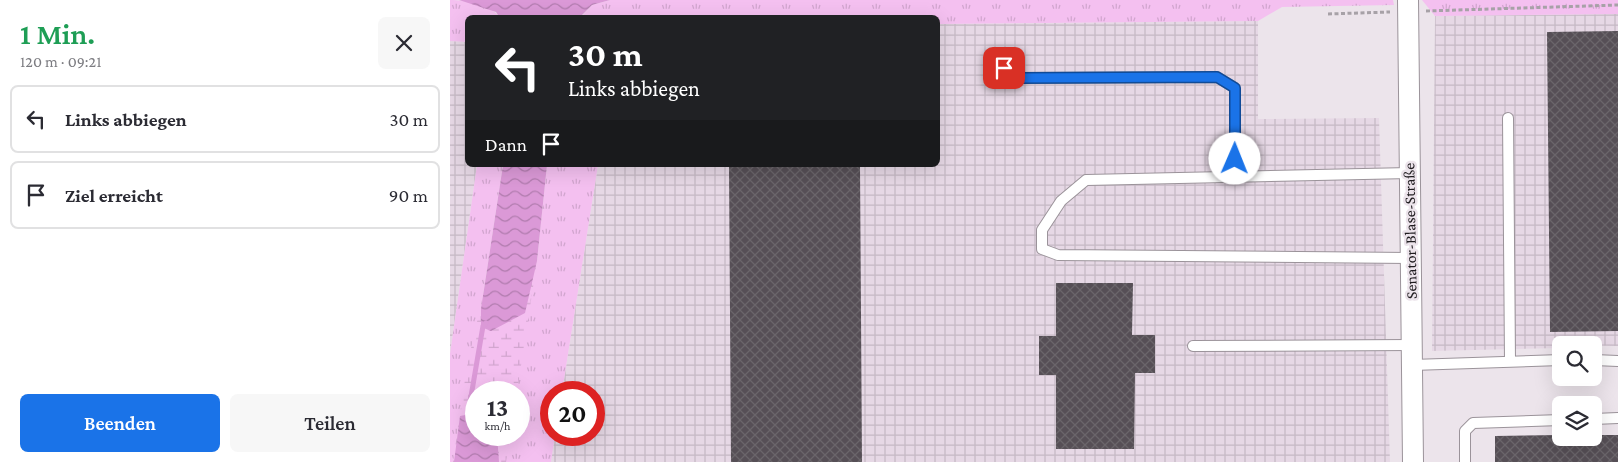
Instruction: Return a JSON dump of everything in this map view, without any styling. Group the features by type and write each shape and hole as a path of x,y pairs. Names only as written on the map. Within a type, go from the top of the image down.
{"street":[{"name":"Senator-Blase-Straße","path":"1408,6 1413,462"}],"lane":[{"path":"990,57 1018,78 1217,77 1235,88 1235,176"},
{"path":"1508,118 1510,361"},
{"path":"1410,173 1086,180 1062,201 1042,230 1042,249 1058,256 1411,258"},
{"path":"1193,346 1510,361 1552,360"},
{"path":"1602,360 1618,361"},
{"path":"1602,419 1618,418"},
{"path":"1465,462 1465,431 1473,423 1552,420"}],"path":[{"path":"1328,14 1408,6 1618,5"}],"shaded area":[{"path":"1618,14 1618,346 1602,346 1602,336 1552,336 1552,348 1432,351 1435,16"},
{"path":"1258,21 1258,119 1379,118 1390,462 551,462 553,446 605,446 605,381 564,381 598,167 940,167 940,24"},
{"path":"450,41 465,42 465,167 477,167 450,354"}],"green space":[{"path":"450,0 477,4 490,9 498,15 465,15 465,42 450,41"},
{"path":"610,0 1393,0 1394,5 1282,7 1258,21 940,24 940,15 583,15 592,5"},
{"path":"1422,0 1618,0 1618,14 1435,16"},
{"path":"477,167 503,167 481,309 525,313 537,261 547,167 598,167 564,381 540,381 540,446 553,446 551,462 450,462 450,354"},
{"path":"537,261 519,381 465,381 465,446 508,446 506,462 453,462 467,366 487,278"}],"water":[{"path":"459,0 610,0 592,5 582,15 498,15 496,12"},
{"path":"503,167 547,167 537,261 525,313 491,331 481,327 481,309"},
{"path":"465,415 465,446 498,446 499,462 454,462 460,416"}],"building":[{"path":"1618,31 1618,331 1550,332 1547,32"},
{"path":"729,167 860,167 862,462 731,462"},
{"path":"1056,283 1133,283 1132,335 1155,335 1155,373 1135,373 1134,449 1056,449 1056,375 1039,375 1039,336 1056,336"},
{"path":"1552,435 1552,446 1602,446 1602,435 1618,435 1618,462 1495,462 1495,436"}],"waterway":[{"path":"474,381 483,326 486,323"}],"route":[{"path":"1004,68 1018,78 1217,77 1235,88 1235,159"}]}
